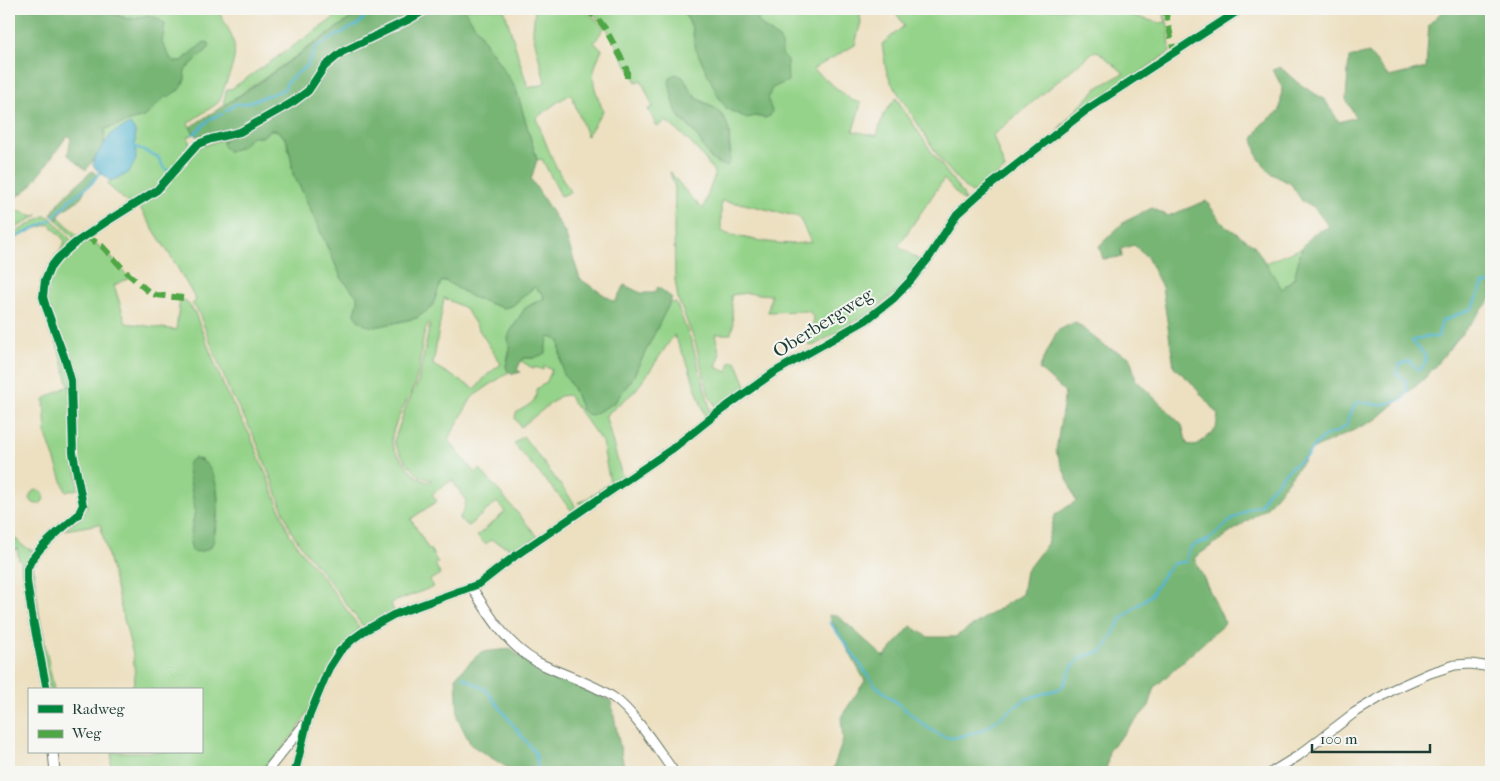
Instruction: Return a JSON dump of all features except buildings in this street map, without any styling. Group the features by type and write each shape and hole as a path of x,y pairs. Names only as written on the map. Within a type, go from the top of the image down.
{"street":[{"path":"47,688 32,615 27,569 41,548 78,515 83,505 73,452 72,380 44,297 44,284 50,268 58,258 76,243 109,220 153,194 168,180 198,144 211,138 240,132 293,102 308,91 324,67 342,52 408,20 426,9"},
{"name":"Oberbergweg","path":"308,719 333,660 353,639 393,615 472,588 531,545 658,460 716,414 773,373 866,320 890,301 911,280 928,259 957,214 979,194 1089,108 1241,9"},
{"path":"472,588 503,633 520,650 538,662 605,693 620,703 644,730 674,772"},
{"path":"1272,772 1298,756 1354,712 1394,689 1430,673 1455,665 1471,664 1491,667"},
{"path":"266,772 291,743 308,719"},
{"path":"294,772 308,719"},
{"path":"53,754 55,772"}],"green space":[{"path":"9,9 106,9 110,13 129,19 149,15 165,24 162,43 171,59 175,62 182,61 203,43 207,42 210,44 209,48 186,69 184,73 185,81 181,86 168,97 166,96 146,116 105,129 104,145 86,170 68,155 71,137 67,136 30,187 9,203"},
{"path":"106,9 217,9 229,29 235,54 230,73 218,103 188,123 194,134 188,137 191,149 167,178 130,205 107,184 125,175 112,133 104,145 105,129 146,116 167,95 178,91 185,79 184,72 186,69 209,48 187,56 182,61 175,62 161,43 164,24 149,15 129,19 110,13"},
{"path":"347,9 364,9 225,105 224,100 227,89 231,89"},
{"path":"364,9 398,9 404,20 357,42 306,89 244,128 205,138 196,136 190,127 250,89"},
{"path":"430,9 464,9 516,89 537,160 531,179 565,233 580,279 615,302 624,285 641,293 654,293 658,287 672,298 632,379 614,403 592,415 582,410 574,390 563,375 559,341 554,338 549,337 546,353 534,358 524,358 521,361 517,370 521,372 513,374 507,370 506,366 510,352 508,338 510,332 525,308 544,298 543,294 534,287 512,306 503,308 472,297 446,281 441,282 432,307 417,318 375,327 365,325 358,320 355,314 358,301 357,296 342,279 293,174 286,138 276,130 270,130 262,137 251,137 235,149 228,151 223,146 222,143 226,138 294,103 334,61"},
{"path":"464,9 504,9 528,88 545,82 533,34 535,9 581,9 596,19 604,28 594,43 602,49 595,67 594,86 603,111 587,136 571,94 536,118 547,147 565,184 571,192 561,196 542,159 537,160 516,89"},
{"path":"586,9 682,9 692,27 695,47 727,109 747,118 755,116 765,118 768,96 772,88 779,85 782,55 773,34 758,21 756,9 859,9 861,22 855,45 813,69 851,100 861,103 853,131 877,136 883,115 896,98 931,151 963,194 964,202 944,179 898,246 922,262 898,290 873,311 815,345 808,346 814,319 809,311 768,312 771,295 747,293 731,295 733,326 731,334 715,334 720,355 716,367 727,372 730,362 736,361 747,388 719,408 716,407 709,395 695,342 678,299 675,279 675,188 670,172 703,209 714,172 680,132 666,121 657,127 648,109 653,107 641,80 636,82 600,19","holes":["687,83 694,95 718,110 727,124 731,153 723,166 711,159 694,132 679,117 671,91","721,201 744,204 799,217 811,242 790,244 727,234 722,231 721,226"]},
{"path":"682,9 756,9 758,21 765,29 779,39 782,45 782,54 787,60 788,81 772,88 769,97 772,111 770,116 765,118 755,116 747,118 727,109 719,98 695,47 692,27"},
{"path":"894,9 1109,9 1159,23 1166,22 1162,9 1164,9 1169,30 1170,52 1057,130 1097,88 1124,73 1100,53 1097,51 1093,52 993,135 1005,169 979,190 972,193 964,187 942,162 891,82 886,69 882,44 904,26"},
{"path":"1445,9 1476,14 1482,9 1491,9 1491,299 1425,378 1377,419 1312,450 1267,507 1194,558 1225,623 1155,687 1149,706 1109,750 1106,772 832,772 843,740 841,717 865,681 829,615 837,615 884,657 911,626 928,637 955,637 1022,594 1026,571 1047,544 1055,515 1076,501 1056,451 1065,392 1039,369 1057,331 1075,322 1106,347 1130,357 1136,380 1182,425 1187,444 1196,446 1216,429 1218,415 1190,381 1174,367 1162,287 1147,257 1134,245 1121,249 1122,257 1103,259 1099,246 1124,222 1152,208 1168,216 1206,201 1223,224 1254,245 1282,289 1294,278 1302,248 1313,234 1329,227 1314,207 1302,201 1291,184 1270,173 1258,157 1253,139 1262,124 1280,111 1282,87 1273,70 1280,67 1298,83 1325,100 1339,122 1356,117 1346,99 1349,58 1369,53 1389,77 1426,68 1429,24"},
{"path":"675,74 683,77 695,97 715,109 726,121 729,131 730,155 727,166 720,164 710,157 697,135 677,113 669,82"},
{"path":"270,130 276,130 286,139 293,174 342,279 357,296 358,301 355,314 375,327 417,318 434,302 440,282 446,281 472,297 503,308 512,306 534,287 543,294 544,298 529,306 514,327 510,339 506,366 509,372 471,399 448,440 475,473 480,469 538,537 517,551 491,540 485,544 477,536 505,512 497,502 468,526 459,519 464,510 466,500 452,480 432,494 437,501 411,519 438,563 435,564 440,574 430,580 433,587 391,603 394,612 364,626 306,553 291,531 253,434 229,390 198,311 192,304 196,300 138,205 197,148 226,138 223,141 228,151 241,146 251,137 262,137","holes":["444,298 465,308 501,364 487,375 475,389 433,365","428,323 430,324 418,382 405,409 394,441 409,465 420,476 432,480 430,482 421,479 412,472 395,450 392,440 396,424 415,383"]},
{"path":"92,171 98,176 86,188 80,199 62,211 57,220 51,215 55,208"},
{"path":"9,208 34,216 38,215 9,232"},
{"path":"44,216 50,217 71,241 59,254 65,241 50,224 34,229 9,242 9,236"},
{"path":"59,217 80,238 74,238 57,220"},
{"path":"84,241 91,242 103,249 130,278 114,285 126,323 176,330 180,299 187,302 195,313 226,392 250,435 289,533 359,627 359,630 351,637 298,729 263,772 110,772 112,754 202,754 202,688 132,688 135,676 133,655 100,524 65,530 83,515 87,506 79,475 75,408 47,306 45,288 54,265","holes":["200,459 208,467 213,477 218,498 217,522 211,547 202,551 191,533 195,510 193,491"]},
{"path":"1302,248 1294,278 1281,290 1265,263"},
{"path":"670,302 676,303 692,343 710,412 706,419 688,365 674,335 634,392 606,415 621,473 625,478 583,505 578,502 583,501 610,483 602,442 568,395 560,396 521,427 515,418 516,413 533,401 536,389 546,383 552,370 544,366 543,370 535,367 534,369 521,361 524,358 534,358 546,346 549,337 554,338 559,341 561,365 582,410 614,403 632,379"},
{"path":"70,385 78,489 66,492 46,435 44,399"},
{"path":"523,436 572,500 575,506 573,512 514,444"},
{"path":"195,458 204,462 210,469 217,488 218,498 213,543 206,550 197,552 192,551 190,543 195,510 188,470 189,462"},
{"path":"34,490 40,490 44,497 40,504 34,504 30,500 30,494"},
{"path":"9,532 23,546 35,552 25,573 22,573 17,548 9,558"},
{"path":"32,564 39,614 54,688 49,688 30,581"},
{"path":"511,649 534,668 611,701 625,772 511,772 511,770 471,745 458,719 456,676 481,652"}],"water":[{"path":"130,124 135,131 136,159 130,171 110,181 93,166 94,159 112,133"}],"waterway":[{"path":"226,111 235,104 244,104 283,90 290,79 307,66 316,47 360,23 368,12 383,9"},
{"path":"194,134 211,118 222,114"},
{"path":"134,146 158,157 164,168 171,172"},
{"path":"54,217 70,200 92,183 101,170"},
{"path":"9,241 51,220"},
{"path":"830,622 874,684 928,728 944,737 954,738 983,730 1026,699 1062,688 1072,667 1082,657 1103,651 1122,618 1151,595 1174,563 1186,562 1189,549 1196,544 1207,541 1229,522 1250,508 1261,505 1266,494 1290,468 1307,456 1326,435 1337,432 1347,425 1349,415 1357,402 1380,405 1403,399 1408,390 1404,378 1396,374 1400,364 1409,361 1419,370 1426,362 1425,355 1412,341 1424,337 1438,337 1442,321 1473,308 1483,284 1491,283"},
{"path":"463,677 486,690 536,754 538,772"}],"marked path":[{"path":"584,9 597,18 605,28 624,63 627,79"},
{"path":"1165,9 1173,47"},
{"path":"86,236 102,246 126,272 150,293 183,298"}],"cycle path":[{"path":"47,688 32,615 27,569 41,548 78,515 83,505 73,453 71,380 43,297 45,280 50,268 75,243 157,190 198,144 240,132 293,102 308,91 324,67 342,52 427,9"},
{"path":"295,772 308,719 329,668 340,651 353,639 393,615 479,584 515,556 672,449 716,414 773,373 866,320 894,298 911,280 928,259 957,214 979,194 1089,108 1241,9"}]}
